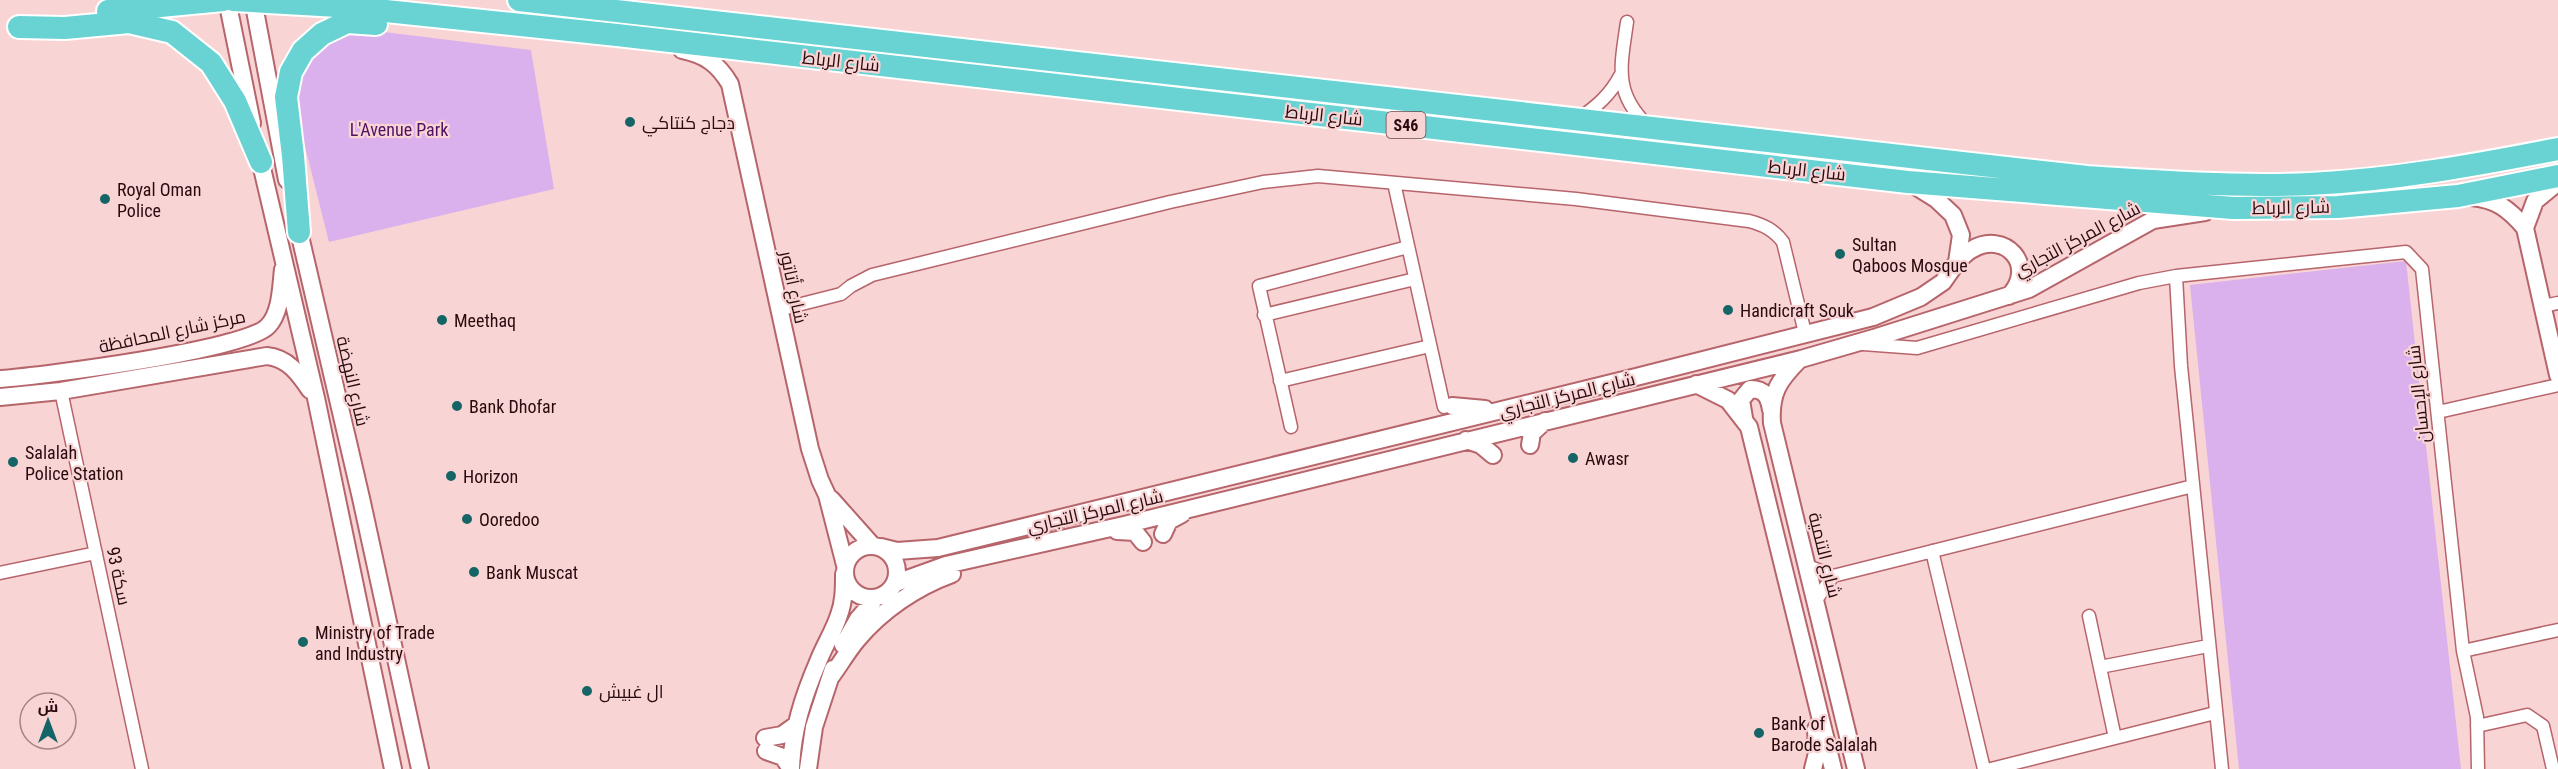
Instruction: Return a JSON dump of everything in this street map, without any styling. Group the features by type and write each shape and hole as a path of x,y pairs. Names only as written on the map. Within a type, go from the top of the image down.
{"highway":[{"path":"9,29 115,10 225,0"},
{"name":"شارع الرباط","path":"247,0 338,6 617,35 1908,182 2233,208 2338,207 2458,196 2558,176"},
{"name":"شارع الرباط","path":"519,0 2087,177 2228,185 2312,184 2395,176 2558,149"},
{"path":"587,0 623,12"},
{"path":"9,29 65,28 129,22 172,33 211,63 235,101 261,162"},
{"path":"299,232 286,98 291,72 303,51 322,34 347,22 454,28 489,22"}],"street":[{"path":"225,0 316,398 393,769"},
{"name":"شارع النهضة","path":"247,0 361,498 420,769"},
{"path":"1627,22 1620,76 1624,94 1634,112 1650,128"},
{"name":"شارع أتاتور","path":"617,35 698,53 713,61 723,71 730,84 810,449 827,495 845,569"},
{"path":"1578,120 1599,105 1620,76"},
{"path":"778,310 841,294 872,275 1170,202 1263,182 1318,176 1576,200 1749,220 1777,233 1783,242 1805,333"},
{"path":"1908,182 1936,199 1953,215 1961,235 1957,262"},
{"path":"2526,228 2535,201 2558,182"},
{"path":"1394,183 1430,346 1448,406 1498,411"},
{"path":"2458,196 2480,197 2499,202 2512,212 2526,228 2551,304 2558,375"},
{"name":"شارع المركز التجاري","path":"896,583 946,565 1089,533 1854,344 2029,289 2153,220 2233,208"},
{"name":"شارع المركز التجاري","path":"877,546 897,551 938,548 1141,492 1498,411 1873,317 1921,297 1943,282 1957,262 1971,250 1983,245 1995,243 2007,248 2016,255 2021,265 2017,287 2008,296"},
{"name":"مركز شارع المحافظة","path":"0,379 196,350 254,335 268,326 277,308 283,271 282,247"},
{"path":"1291,427 1258,290 1261,284 1408,247"},
{"name":"شارع الإحسان","path":"2176,276 2406,252 2422,269 2463,651 2477,726 2478,769"},
{"path":"1854,344 1917,348 2139,283 2176,276 2181,366 2222,769"},
{"path":"1264,315 1415,279"},
{"path":"254,335 264,336 269,345 268,352 259,357"},
{"path":"1280,381 1430,346"},
{"name":"مركز شارع المحافظة","path":"0,397 61,391 259,357 274,357 285,361 299,374 316,398"},
{"name":"شارع التنمية","path":"1801,358 1781,377 1775,390 1771,414 1856,769"},
{"path":"1696,384 1728,400 1749,427 1833,769"},
{"path":"2438,412 2558,385"},
{"path":"1744,419 1741,400 1750,389 1764,392 1770,402 1771,414"},
{"name":"سكة 93","path":"61,391 142,769"},
{"path":"1530,446 1533,433 1545,421"},
{"path":"1466,440 1481,445 1493,456"},
{"path":"1808,566 1833,576 2193,486"},
{"name":"شارع أتاتور","path":"827,495 877,546"},
{"path":"1163,534 1169,521 1201,505"},
{"path":"1089,533 1128,530 1140,535 1143,542"},
{"path":"791,769 796,725 814,670 839,618 845,569 855,550 877,546 894,558 897,566 896,583 891,590 876,598 852,629 838,655 813,728 811,766"},
{"path":"1932,551 1984,769"},
{"path":"0,573 96,553"},
{"path":"830,678 856,641 882,615 922,586 974,566 987,556"},
{"path":"845,569 852,590 867,598 876,598"},
{"path":"1816,600 1833,576"},
{"path":"2089,616 2115,738"},
{"path":"2463,651 2558,630"},
{"path":"2100,667 2208,646"},
{"path":"1813,769 1817,753 1816,724 1820,711"},
{"path":"1991,769 2215,713"},
{"path":"2477,726 2526,715 2543,726 2553,769"},
{"path":"791,769 778,753 765,745 796,725"}],"green space":[{"name":"L'Avenue Park","path":"351,28 531,50 554,189 329,242 289,83 296,64"},
{"path":"2406,261 2461,769 2239,769 2190,285"}],"place":[{"name":"دجاج كنتاكي","path":"630,122"},
{"name":"Royal Oman Police","path":"105,199"},
{"name":"Sultan Qaboos Mosque","path":"1840,254"},
{"name":"Handicraft Souk","path":"1728,310"},
{"name":"Meethaq","path":"442,320"},
{"name":"Bank Dhofar","path":"457,406"},
{"name":"Awasr","path":"1573,458"},
{"name":"Salalah Police Station","path":"13,462"},
{"name":"Horizon","path":"451,476"},
{"name":"Ooredoo","path":"467,519"},
{"name":"Bank Muscat","path":"474,572"},
{"name":"Ministry of Trade and Industry","path":"303,642"},
{"name":"ال غبيش","path":"587,691"},
{"name":"Bank of Barode Salalah","path":"1759,733"}]}
